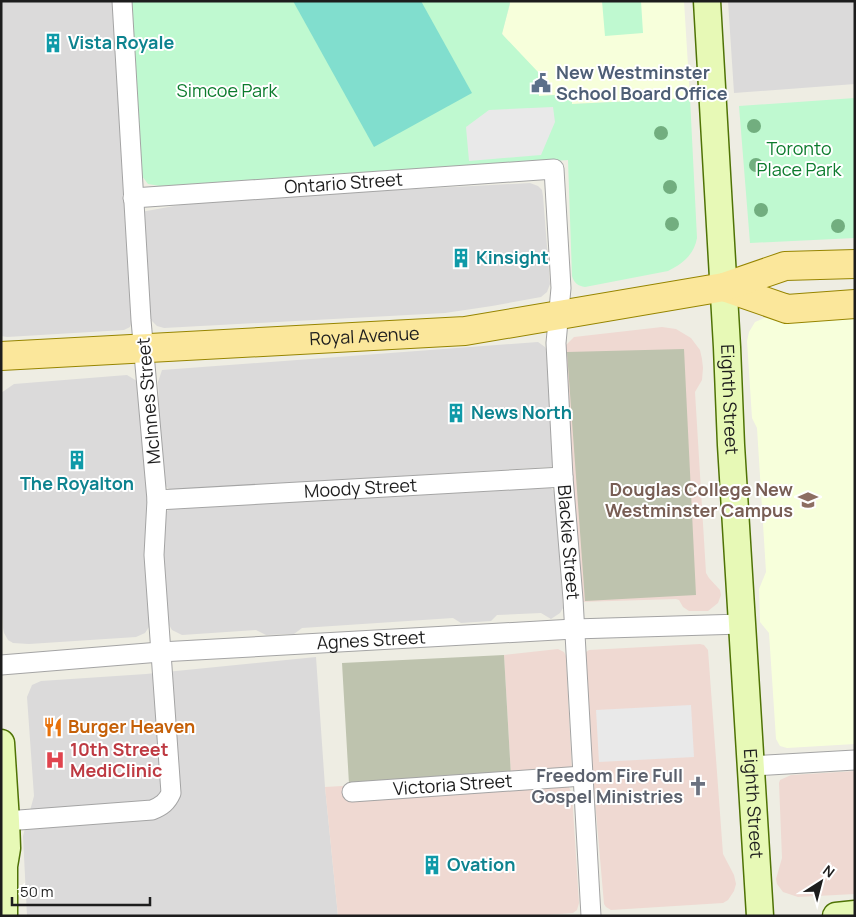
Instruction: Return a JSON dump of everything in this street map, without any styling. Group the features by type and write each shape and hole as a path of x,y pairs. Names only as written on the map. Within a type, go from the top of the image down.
{"main road":[{"name":"Royal Avenue","path":"1,356 465,331 724,287 785,266 855,264"},
{"name":"Royal Avenue","path":"724,287 787,309 855,304"}],"street":[{"name":"McInnes Street","path":"6,821 152,810 160,807 167,801 171,793 154,555 158,500 141,320 122,1"},
{"name":"Eighth Street","path":"706,1 760,916"},
{"name":"Ontario Street","path":"133,198 554,169"},
{"name":"Blackie Street","path":"554,169 561,288 556,343 591,916"},
{"name":"Moody Street","path":"158,500 563,477"},
{"name":"Agnes Street","path":"1,665 160,652 574,629 742,624"},
{"path":"1,743 7,848 4,866 4,916"},
{"path":"751,766 855,760"},
{"name":"Victoria Street","path":"352,792 583,776"},
{"path":"7,848 17,864 19,916"},
{"path":"836,916 855,914"}],"shaded area":[{"path":"1,1 113,1 132,321 130,327 124,330 1,336"},
{"path":"293,1 421,1 472,93 374,147"},
{"path":"509,1 684,1 690,98 572,104 571,94 539,96 502,33 510,4"},
{"path":"728,1 855,1 855,84 734,93"},
{"path":"553,107 555,122 541,155 469,161 466,127 489,110"},
{"path":"530,183 542,190 543,196 550,284 547,292 541,297 445,313 164,328 157,326 151,320 141,212 207,200"},
{"name":"Douglas College New Westminster Campus","path":"769,316 855,316 855,744 787,748 780,746 776,739 769,633 760,622 759,589 766,572 757,428 752,418 747,341 749,332 755,322"},
{"path":"662,327 676,329 691,338 700,350 702,359 702,380 695,392 706,573 720,590 721,595 718,603 708,611 689,611 676,599 580,602 565,346 574,337"},
{"path":"538,342 545,347 548,353 554,465 551,467 174,490 169,489 163,484 158,382 162,370"},
{"path":"684,349 696,595 585,601 567,352"},
{"path":"127,375 137,381 140,387 148,507 145,553 149,627 145,633 136,637 29,644 13,643 8,640 3,628 1,574 1,393 14,384"},
{"path":"551,488 555,492 563,608 560,613 551,619 541,613 497,615 491,621 461,623 453,618 302,628 294,634 266,635 256,630 182,635 172,630 169,625 167,618 162,517 170,509"},
{"path":"704,645 708,650 723,854 734,875 736,884 734,891 728,900 723,903 611,910 604,904 591,755 586,652 589,650"},
{"path":"558,649 564,652 566,656 572,772 569,787 572,794 579,903 577,910 573,913 532,916 338,916 325,787 511,776 504,655"},
{"path":"504,655 511,776 349,784 342,663"},
{"path":"316,657 325,787 338,916 27,916 23,836 34,796 27,697 32,685 41,681 146,674"},
{"path":"691,705 694,757 599,762 596,710"},
{"path":"855,771 855,894 798,897 783,892 776,879 782,858 780,780 791,775"}],"green space":[{"name":"Simcoe Park","path":"130,1 509,1 502,34 538,72 539,96 572,94 572,104 690,98 697,238 693,249 683,262 668,271 585,287 577,284 572,276 568,160 160,186 148,184 142,176"},
{"path":"602,1 641,1 643,33 605,36"},
{"name":"Toronto Place Park","path":"855,98 855,238 750,243 739,106"}],"place":[{"name":"Vista Royale","path":"53,43"},
{"name":"New Westminster School Board Office","path":"541,83"},
{"name":"Kinsight","path":"461,258"},
{"name":"News North","path":"456,413"},
{"name":"The Royalton","path":"77,460"},
{"name":"Douglas College New Westminster Campus","path":"808,500"},
{"name":"Burger Heaven","path":"53,727"},
{"name":"10th Street MediClinic","path":"55,760"},
{"name":"Freedom Fire Full Gospel Ministries","path":"698,786"},
{"name":"Ovation","path":"432,865"}]}
